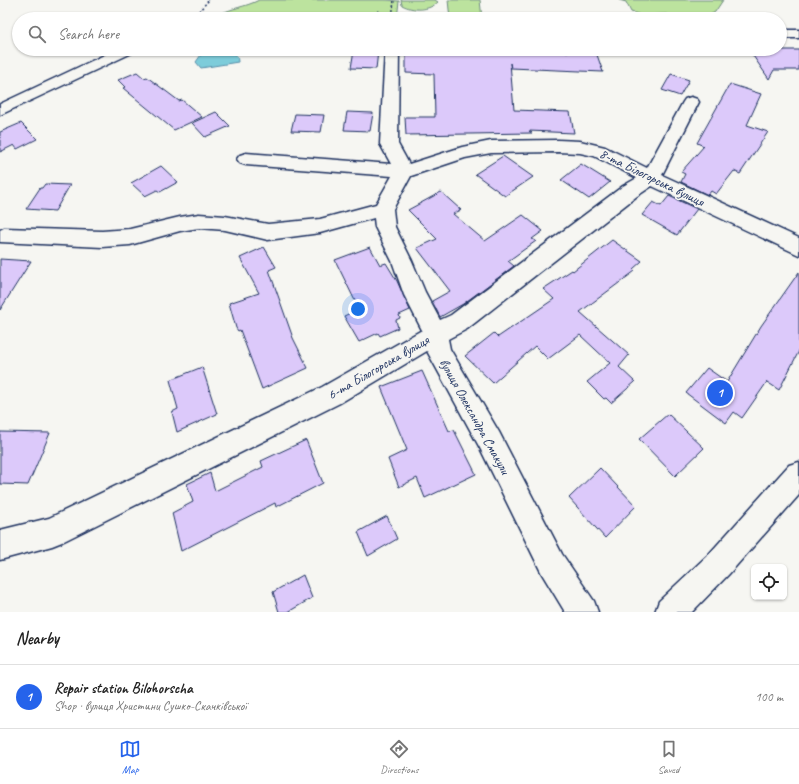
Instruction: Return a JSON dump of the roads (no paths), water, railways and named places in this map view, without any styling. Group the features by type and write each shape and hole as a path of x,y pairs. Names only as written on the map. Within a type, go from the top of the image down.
{"street":[{"path":"787,34 799,34"},
{"path":"0,110 114,56"},
{"path":"4,236 102,239 130,237 180,224 199,221 225,223 268,232 320,226 383,209 404,170 389,144 392,56"},
{"path":"651,178 691,102"},
{"name":"8-та Білогорська вулиця","path":"246,159 404,170 427,165 462,152 491,147 580,147 599,151 651,178 799,246"},
{"name":"6-та Білогорська вулиця","path":"0,545 52,532 331,395 434,334 459,322 630,191 651,178"},
{"name":"вулиця Олександра Смакули","path":"383,209 385,226 402,261 415,295 426,314 439,352 490,441 552,564 583,612"},
{"path":"670,612 719,564 799,475"}],"water":[{"path":"200,56 237,56 238,58 238,62 201,68 196,62"}],"place":[{"name":"Repair station Bilohorscha","path":"720,393"}]}
